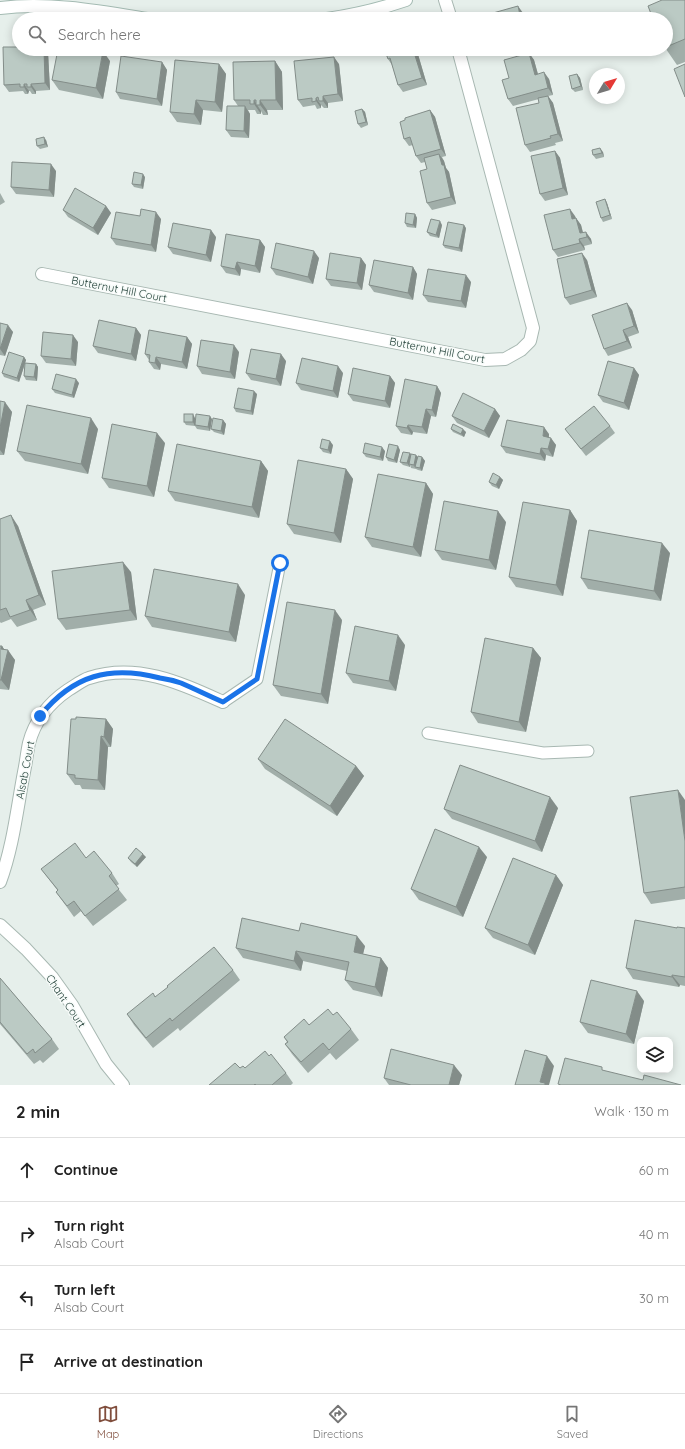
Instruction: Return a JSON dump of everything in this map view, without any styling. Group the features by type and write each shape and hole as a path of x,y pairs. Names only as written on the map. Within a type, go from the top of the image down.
{"street":[{"path":"366,12 406,0"},
{"path":"445,0 448,12"},
{"path":"0,8 58,6 107,12"},
{"name":"Butternut Hill Court","path":"42,274 485,360 498,361 505,359 521,350 530,341 532,328 460,56"},
{"name":"Alsab Court","path":"0,882 8,860 29,742 40,716 50,704 61,695 88,678 110,672 142,673 180,683 223,702"},
{"name":"Chant Court","path":"0,925 26,948 52,977 72,1005 106,1064 123,1085"}],"lane":[{"path":"223,702 257,679 280,563"},
{"path":"428,733 543,753 588,751"}],"building":[{"path":"662,0 685,0 685,39 673,44 673,12 650,12 648,6"},
{"path":"518,6 519,12 497,12"},
{"path":"3,47 12,47 12,56 44,56 45,83 31,84 31,87 27,87 27,84 24,84 24,87 20,87 20,84 4,85"},
{"path":"57,56 102,56 96,88 52,80"},
{"path":"121,56 162,62 157,99 116,92"},
{"path":"387,56 415,56 422,78 398,85 390,58 388,59"},
{"path":"518,56 530,56 535,75 544,72 548,88 508,99 502,80 509,78 504,60"},
{"path":"334,57 338,94 323,96 323,101 319,101 318,97 316,98 316,101 312,102 312,98 298,100 294,61"},
{"path":"175,60 219,64 215,102 196,100 194,114 170,112"},
{"path":"275,61 276,100 260,100 260,105 256,105 256,100 254,100 254,104 250,104 250,100 234,100 233,62"},
{"path":"685,64 685,97 674,69"},
{"path":"577,74 581,86 572,89 569,76"},
{"path":"548,96 558,134 550,136 551,138 525,145 516,108 539,103 538,98"},
{"path":"227,106 245,106 244,131 226,130"},
{"path":"362,109 366,122 358,124 355,111"},
{"path":"430,110 441,149 416,156 410,137 404,139 400,122 405,120 405,118"},
{"path":"44,137 45,144 37,146 36,139"},
{"path":"600,148 602,153 593,155 592,150"},
{"path":"555,151 563,188 540,194 531,156"},
{"path":"439,154 442,165 444,165 451,197 427,203 420,171 427,169 424,158"},
{"path":"12,162 51,164 49,190 11,187"},
{"path":"134,172 143,174 141,185 132,184"},
{"path":"75,188 106,206 93,228 63,210"},
{"path":"605,199 610,215 601,218 596,202"},
{"path":"141,209 156,212 151,245 111,238 116,212 140,216"},
{"path":"570,209 572,219 576,218 580,233 586,232 587,237 579,239 580,243 553,250 544,215"},
{"path":"406,213 415,214 413,225 405,223"},
{"path":"431,219 440,221 436,235 427,232"},
{"path":"448,222 464,225 459,248 443,245"},
{"path":"173,223 211,230 206,255 168,247"},
{"path":"226,234 260,240 255,266 237,262 235,269 221,266"},
{"path":"276,243 314,251 308,277 271,268"},
{"path":"330,253 361,258 357,283 326,279"},
{"path":"582,253 592,290 565,298 557,259"},
{"path":"374,260 413,267 408,293 369,285"},
{"path":"428,269 466,275 461,301 423,295"},
{"path":"627,303 634,326 623,330 627,341 604,349 592,315"},
{"path":"99,320 136,328 131,354 93,346"},
{"path":"0,323 8,325 0,349"},
{"path":"149,330 187,337 182,362 156,357 155,363 149,362 150,355 145,354"},
{"path":"43,332 73,335 71,359 41,356"},
{"path":"201,340 234,345 230,372 197,366"},
{"path":"251,349 281,354 276,379 246,373"},
{"path":"9,352 24,357 17,378 2,373"},
{"path":"302,358 338,366 333,391 296,383"},
{"path":"608,361 634,368 624,403 598,395"},
{"path":"25,363 36,364 34,377 24,376"},
{"path":"353,368 390,376 385,401 348,394"},
{"path":"56,374 76,379 72,395 52,389"},
{"path":"405,379 437,386 432,410 426,409 422,427 408,425 407,428 396,426"},
{"path":"238,388 254,391 251,411 234,408"},
{"path":"463,393 495,409 484,431 452,416"},
{"path":"0,401 5,402 0,428"},
{"path":"27,405 91,418 81,464 17,451"},
{"path":"594,406 610,426 581,449 565,429"},
{"path":"184,414 193,414 193,422 184,422"},
{"path":"196,414 210,416 208,427 195,425"},
{"path":"213,418 223,420 221,431 211,429"},
{"path":"507,420 544,427 543,436 551,438 548,449 541,448 540,454 501,446"},
{"path":"112,424 157,433 147,486 102,478"},
{"path":"453,424 463,429 461,434 451,429"},
{"path":"322,439 330,441 328,450 320,448"},
{"path":"365,443 382,447 380,457 363,453"},
{"path":"177,444 261,461 252,507 168,491"},
{"path":"389,444 398,446 394,460 386,457"},
{"path":"403,452 410,453 407,463 400,462"},
{"path":"411,454 416,455 414,465 409,464"},
{"path":"418,456 422,457 420,468 415,467"},
{"path":"298,460 346,469 334,533 287,524"},
{"path":"493,473 500,477 496,485 489,482"},
{"path":"378,474 426,483 413,547 365,537"},
{"path":"444,501 498,511 489,560 435,550"},
{"path":"523,502 570,510 556,585 509,577"},
{"path":"11,515 39,595 26,600 30,610 10,617 6,608 0,610 0,519"},
{"path":"589,530 662,543 654,591 581,578"},
{"path":"123,562 130,610 58,619 52,571"},
{"path":"154,569 238,584 229,632 145,616"},
{"path":"287,602 335,610 321,694 273,685"},
{"path":"355,626 398,635 389,681 346,673"},
{"path":"485,638 533,648 519,722 471,712"},
{"path":"0,646 2,646 1,649 8,650 1,680 0,680"},
{"path":"76,717 106,719 104,737 101,736 98,780 75,778 75,775 67,774 71,719 76,719"},
{"path":"285,719 356,766 330,806 258,759"},
{"path":"460,765 550,797 535,841 444,809"},
{"path":"678,790 685,841 685,887 644,893 630,797"},
{"path":"435,829 479,847 456,907 411,889"},
{"path":"75,843 86,858 94,851 112,873 109,876 119,889 85,916 74,901 67,906 56,892 58,890 41,869"},
{"path":"136,848 143,854 135,864 128,858"},
{"path":"513,858 556,875 528,945 485,928"},
{"path":"242,918 299,931 301,923 357,936 354,952 381,958 375,987 345,980 349,962 296,951 294,961 236,948"},
{"path":"635,920 677,928 685,928 685,977 672,975 672,977 626,968"},
{"path":"214,947 233,970 172,1021 170,1018 146,1038 127,1014 153,993 155,997 168,987 167,986"},
{"path":"0,978 52,1039 35,1053 33,1049 27,1054 0,1022"},
{"path":"591,980 637,991 626,1034 580,1022"},
{"path":"328,1009 333,1015 337,1012 351,1029 329,1050 323,1043 301,1062 285,1044 288,1042 284,1037 304,1019 309,1025"},
{"path":"391,1049 454,1065 449,1085 411,1085 384,1078"},
{"path":"525,1050 547,1056 540,1082 545,1083 545,1085 515,1085"},
{"path":"265,1051 269,1056 271,1054 286,1073 272,1085 209,1085 235,1063 240,1068 243,1066 245,1068"},
{"path":"565,1058 602,1067 602,1070 643,1080 644,1075 681,1085 561,1085 558,1084"}],"route":[{"path":"40,716 50,704 61,695 88,678 110,672 142,673 180,683 223,702 257,679 280,563"}]}
